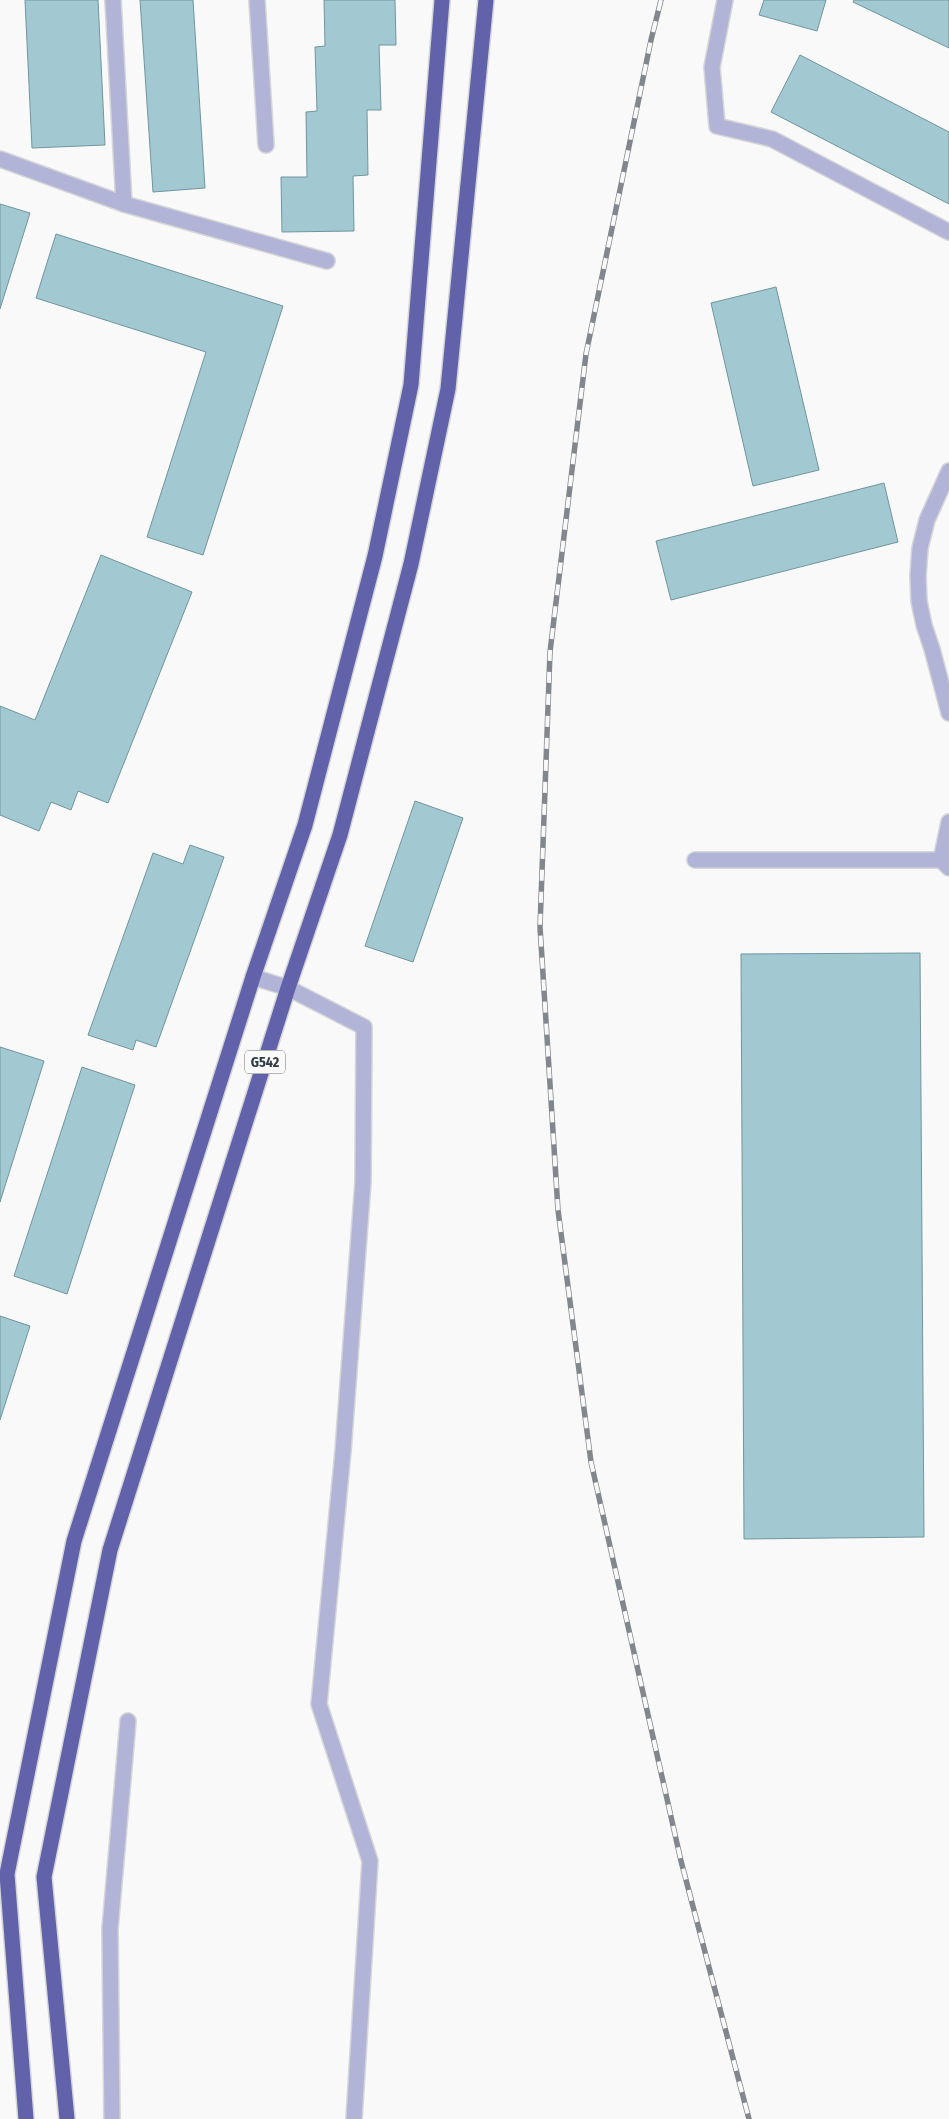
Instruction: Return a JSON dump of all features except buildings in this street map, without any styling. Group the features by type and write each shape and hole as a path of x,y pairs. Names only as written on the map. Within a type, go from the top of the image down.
{"highway":[{"name":"G542","path":"26,2119 7,1874 74,1541 253,977 305,824 375,556 411,385 442,0"},
{"name":"G542","path":"67,2119 44,1877 110,1550 288,988 340,835 411,564 448,389 486,0"}],"street":[{"path":"113,0 124,204"},
{"path":"257,0 266,145"},
{"path":"725,0 712,67 717,126 772,139 949,232"},
{"path":"0,159 124,204 327,261"},
{"path":"949,472 927,520 920,548 918,576 919,601 924,625 949,713"},
{"path":"695,860 945,864 949,822"},
{"path":"253,977 288,988 364,1027 363,1182 343,1451 319,1704 370,1861 354,2119"},
{"path":"112,2119 110,1930 128,1721"}],"railway":[{"path":"661,0 586,354 550,652 540,927 558,1210 591,1462 681,1861 749,2119"}]}
